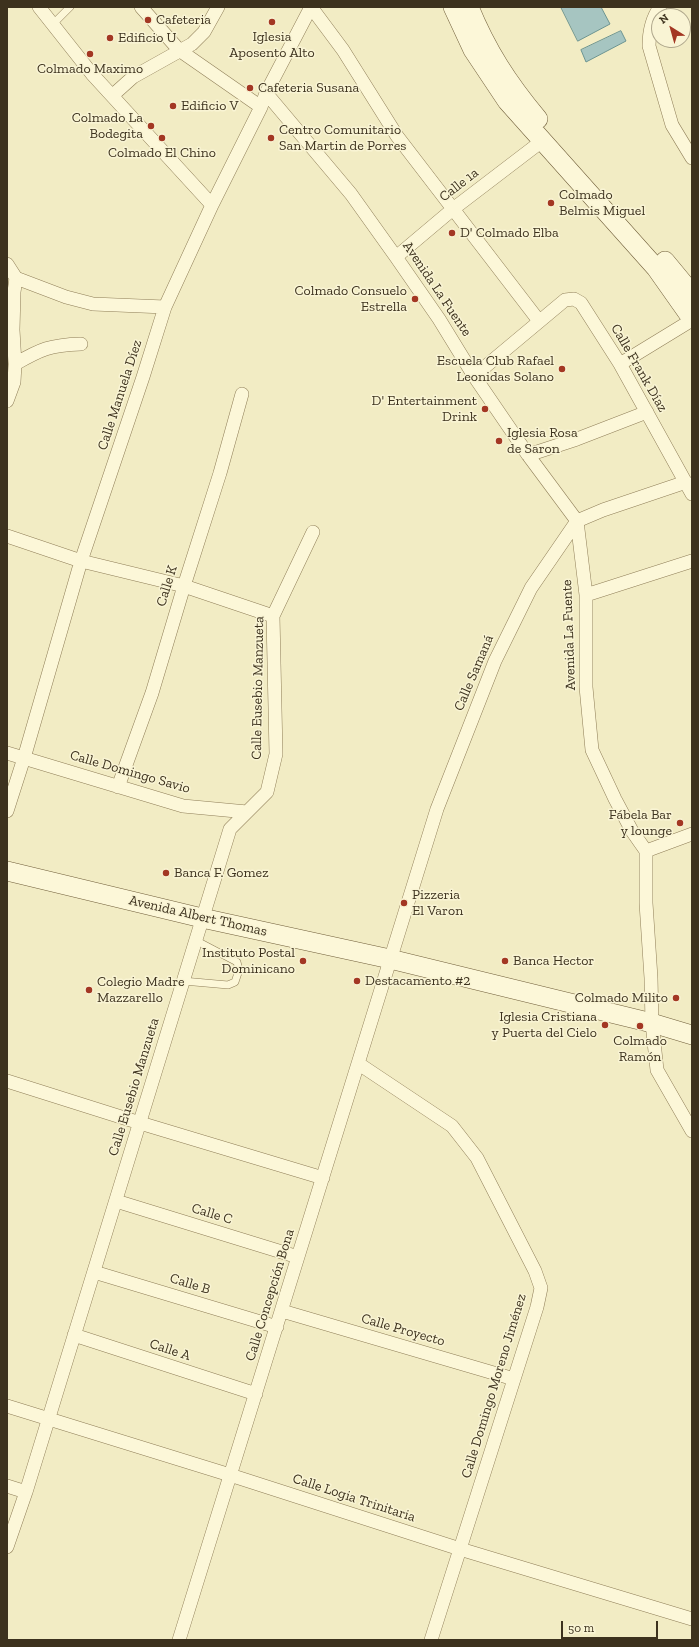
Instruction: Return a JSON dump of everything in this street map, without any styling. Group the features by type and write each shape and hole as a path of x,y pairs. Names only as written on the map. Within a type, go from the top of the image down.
{"main road":[{"path":"453,7 473,50 507,101 656,268 692,320"},
{"path":"469,7 481,36 506,78 537,118 649,243 684,284 692,296"},
{"name":"Avenida Albert Thomas","path":"7,871 202,918 390,959 652,1023 692,1035"}],"street":[{"path":"39,7 92,74 212,204"},
{"path":"141,7 179,50 261,107"},
{"path":"112,95 133,77 192,44 204,32 218,7"},
{"path":"311,7 343,50 397,136 539,321"},
{"name":"Calle Manuela Díez","path":"7,812 81,561 165,307 212,204 261,107 266,93 311,7"},
{"path":"660,7 649,33 650,46 672,125 692,158"},
{"name":"Avenida La Fuente","path":"266,93 351,194 439,319 474,376 528,455 577,521 586,595 586,687 592,750 632,831 646,851"},
{"name":"Calle 1a","path":"396,256 542,141"},
{"path":"7,264 16,278 66,297 92,304 165,307"},
{"path":"7,401 14,382 15,364 12,330 16,278"},
{"name":"Calle Frank Díaz","path":"474,376 565,300 574,300 581,303 620,364 692,494"},
{"path":"620,364 692,320"},
{"path":"15,364 40,350 60,344 80,344"},
{"name":"Calle K","path":"118,787 152,693 220,473 242,394"},
{"path":"528,455 577,439 647,412"},
{"path":"577,521 603,510 686,482"},
{"name":"Calle Samaná","path":"390,959 437,809 495,661 531,588 577,521"},
{"name":"Calle Eusebio Manzueta","path":"7,1547 26,1492 230,829 266,792 276,754 273,616 313,532"},
{"path":"7,536 81,561 184,586 273,616"},
{"path":"586,595 692,562"},
{"name":"Calle Domingo Savio","path":"7,753 183,806 247,812"},
{"path":"692,834 646,851 646,903 651,978 652,1023 657,1070 692,1131"},
{"name":"Calle Concepción Bona","path":"178,1640 359,1064 390,959"},
{"name":"Calle Domingo Moreno Jiménez","path":"359,1064 452,1126 477,1158 535,1271 540,1288 536,1307 514,1379 431,1640"},
{"path":"7,1081 323,1178"},
{"name":"Calle C","path":"116,1200 298,1257"},
{"name":"Calle B","path":"94,1272 276,1327"},
{"name":"Calle Proyecto","path":"282,1311 514,1379"},
{"name":"Calle A","path":"74,1335 256,1394"},
{"name":"Calle Logia Trinitaria","path":"7,1406 230,1475 460,1549 692,1619"},
{"path":"7,1486 26,1492"}],"lane":[{"path":"53,24 70,7"},
{"path":"183,981 228,985 235,982 239,970 237,962 195,940"}],"water":[{"path":"561,7 601,7 610,24 578,41"},
{"path":"621,31 626,41 586,62 581,50"}],"place":[{"name":"Cafeteria","path":"148,20"},
{"name":"Iglesia Aposento Alto","path":"272,22"},
{"name":"Edificio U","path":"110,38"},
{"name":"Colmado Maximo","path":"90,54"},
{"name":"Cafeteria Susana","path":"250,88"},
{"name":"Edificio V","path":"173,106"},
{"name":"Colmado La Bodegita","path":"151,126"},
{"name":"Colmado El Chino","path":"162,138"},
{"name":"Centro Comunitario San Martin de Porres","path":"271,138"},
{"name":"Colmado Belmis Miguel","path":"551,203"},
{"name":"D' Colmado Elba","path":"452,233"},
{"name":"Colmado Consuelo Estrella","path":"415,299"},
{"name":"Escuela Club Rafael Leonidas Solano","path":"562,369"},
{"name":"D' Entertainment Drink","path":"485,409"},
{"name":"Iglesia Rosa de Saron","path":"499,441"},
{"name":"Fábela Bar y lounge","path":"680,823"},
{"name":"Banca F. Gomez","path":"166,873"},
{"name":"Pizzeria El Varon","path":"404,903"},
{"name":"Instituto Postal Dominicano","path":"303,961"},
{"name":"Banca Hector","path":"505,961"},
{"name":"Destacamento #2","path":"357,981"},
{"name":"Colegio Madre Mazzarello","path":"89,990"},
{"name":"Colmado Milito","path":"676,998"},
{"name":"Iglesia Cristiana y Puerta del Cielo","path":"605,1025"},
{"name":"Colmado Ramón","path":"640,1026"}]}
